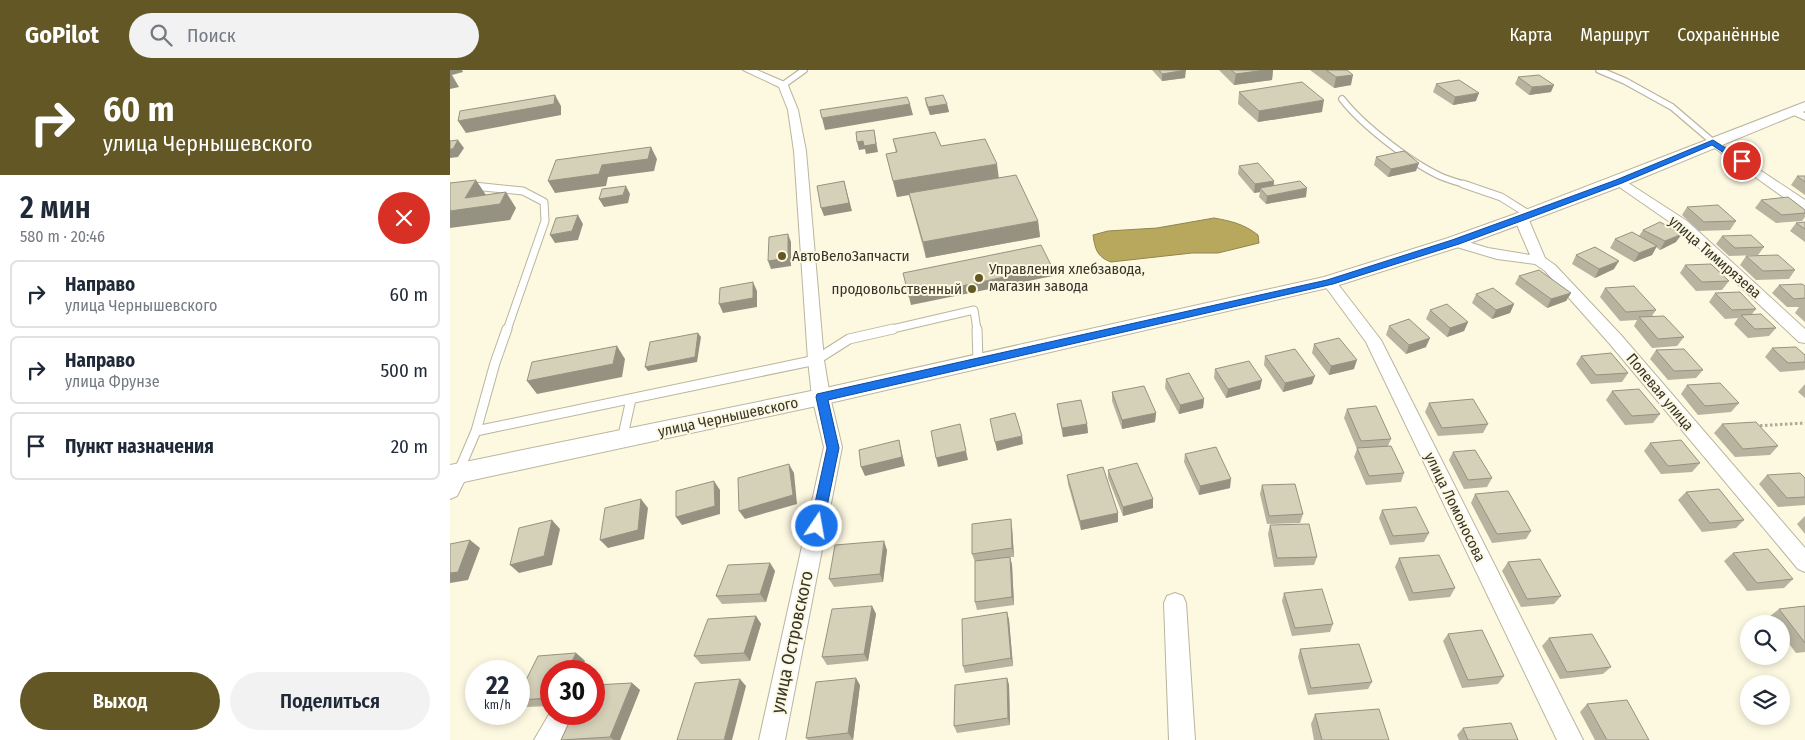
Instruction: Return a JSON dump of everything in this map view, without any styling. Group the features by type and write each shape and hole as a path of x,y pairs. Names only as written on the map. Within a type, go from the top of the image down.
{"main road":[{"name":"улица Чернышевского","path":"453,480 622,440 1329,282 1456,242 1619,181 1713,142 1801,111"}],"street":[{"path":"748,70 783,85"},
{"name":"улица Островского","path":"772,740 833,448 821,397 816,360 800,151 794,110 783,85"},
{"path":"1713,142 1805,206"},
{"name":"улица Тимирязева","path":"1619,181 1682,224 1805,338"},
{"name":"Полевая улица","path":"1526,216 1527,228 1534,250 1540,260 1550,268 1615,339 1805,563"},
{"path":"1456,242 1478,250 1514,258 1540,260"},
{"name":"улица Ломоносова","path":"1329,282 1373,340 1570,740"},
{"path":"1175,603 1182,740"},
{"path":"548,740 557,725"}],"lane":[{"path":"783,85 804,70"},
{"path":"1599,70 1625,81 1672,107 1713,142"},
{"path":"1342,99 1355,116 1416,162 1442,177 1501,196 1526,216"},
{"path":"453,480 476,432 494,363 545,221 544,202 522,191 474,186"},
{"path":"476,432 816,360 849,339 974,310 976,314 978,361"},
{"path":"622,440 630,399"}],"path":[{"path":"1749,426 1805,423"}],"shaded area":[{"path":"1214,218 1248,228 1258,235 1259,243 1218,253 1192,253 1111,262 1100,255 1093,235 1108,231 1157,228"}],"building":[{"path":"1159,70 1186,70 1162,74"},
{"path":"1231,70 1265,70 1236,74"},
{"path":"1326,70 1347,70 1353,75 1336,77"},
{"path":"1539,75 1554,85 1532,87 1518,77"},
{"path":"1459,80 1479,93 1455,97 1436,84"},
{"path":"1302,82 1324,100 1259,111 1239,92"},
{"path":"555,95 554,104 458,121 460,111"},
{"path":"943,95 947,104 928,107 925,98"},
{"path":"907,97 910,104 822,118 820,110"},
{"path":"874,130 876,144 864,146 863,141 857,142 856,132"},
{"path":"935,132 941,146 985,139 997,164 893,181 886,154 897,152 893,139"},
{"path":"458,140 453,149 450,149 450,141"},
{"path":"651,147 648,159 602,165 599,174 548,181 556,160"},
{"path":"1404,151 1419,163 1391,169 1376,157"},
{"path":"1258,163 1274,181 1255,184 1239,166"},
{"path":"1016,175 1038,221 923,242 909,193"},
{"path":"1797,176 1805,176 1805,182"},
{"path":"476,180 465,198 506,192 500,204 450,211 450,183"},
{"path":"844,181 849,203 821,208 817,186"},
{"path":"1300,181 1307,188 1267,196 1260,188"},
{"path":"626,186 623,195 599,199 602,189"},
{"path":"1788,197 1805,210 1805,213 1782,215 1761,200"},
{"path":"1718,205 1736,221 1704,222 1687,207"},
{"path":"578,215 572,231 550,235 556,218"},
{"path":"1660,222 1682,234 1665,241 1643,230"},
{"path":"1805,222 1805,229 1796,223"},
{"path":"1632,232 1657,246 1639,253 1615,239"},
{"path":"788,234 788,258 768,261 769,237"},
{"path":"1751,235 1764,247 1735,248 1722,236"},
{"name":"Управления хлебзавода, магазин завода","path":"1041,245 1052,267 909,297 903,273"},
{"path":"1595,247 1619,261 1599,269 1576,255"},
{"path":"1778,255 1795,270 1763,271 1746,256"},
{"path":"1711,264 1729,281 1702,282 1685,265"},
{"path":"1539,270 1571,293 1551,299 1519,276"},
{"path":"753,282 753,298 719,304 720,288"},
{"path":"1802,284 1805,286 1805,298 1794,299 1779,285"},
{"path":"1634,286 1656,310 1626,312 1605,288"},
{"path":"1493,288 1514,304 1496,310 1476,294"},
{"path":"1740,292 1756,309 1732,310 1715,293"},
{"path":"1447,304 1468,322 1450,328 1430,310"},
{"path":"1761,314 1776,328 1755,329 1741,315"},
{"path":"1664,316 1684,337 1658,339 1639,317"},
{"path":"1409,319 1430,338 1409,345 1389,326"},
{"path":"698,333 695,357 645,367 650,342"},
{"path":"1339,338 1357,360 1331,366 1314,344"},
{"path":"617,346 613,364 527,381 532,362"},
{"path":"1796,347 1805,355 1805,362 1788,363 1772,348"},
{"path":"1295,349 1315,376 1285,383 1265,356"},
{"path":"1684,349 1703,370 1674,371 1656,350"},
{"path":"1611,353 1628,373 1596,375 1581,356"},
{"path":"1249,361 1262,380 1228,389 1215,369"},
{"path":"1189,373 1204,399 1180,405 1166,379"},
{"path":"1720,383 1739,403 1705,406 1687,385"},
{"path":"1144,386 1156,413 1122,420 1112,392"},
{"path":"1639,389 1660,414 1632,416 1612,391"},
{"path":"1473,399 1488,424 1442,428 1429,403"},
{"path":"1081,400 1087,424 1062,428 1057,404"},
{"path":"1376,406 1391,439 1361,441 1347,409"},
{"path":"1015,413 1022,436 995,442 990,419"},
{"path":"1756,422 1778,446 1743,449 1722,424"},
{"path":"960,424 966,451 936,458 931,431"},
{"path":"899,440 902,457 861,467 859,450"},
{"path":"1681,440 1700,463 1668,466 1650,443"},
{"path":"1391,446 1404,473 1369,476 1357,448"},
{"path":"1216,447 1231,479 1200,486 1185,454"},
{"path":"1475,450 1492,478 1468,480 1453,452"},
{"path":"1137,463 1153,499 1123,507 1108,470"},
{"path":"789,464 793,495 739,511 738,478"},
{"path":"1103,467 1118,513 1080,521 1067,475"},
{"path":"1800,473 1805,478 1805,497 1787,498 1767,475"},
{"path":"714,481 715,506 676,517 676,491"},
{"path":"1295,484 1303,514 1269,516 1262,485"},
{"path":"1719,489 1744,520 1710,523 1686,492"},
{"path":"1508,491 1531,531 1497,534 1475,494"},
{"path":"641,499 638,530 600,540 605,508"},
{"path":"1416,507 1429,533 1393,536 1382,510"},
{"path":"1011,519 1012,548 972,554 972,524"},
{"path":"552,520 544,556 510,565 519,528"},
{"path":"1309,524 1317,557 1277,558 1270,525"},
{"path":"470,540 458,572 450,573 450,544"},
{"path":"884,541 880,574 829,579 835,545"},
{"path":"1768,549 1793,579 1757,583 1733,553"},
{"path":"1439,555 1455,588 1413,593 1399,558"},
{"path":"1010,557 1012,597 975,602 975,561"},
{"path":"1540,559 1561,596 1527,599 1508,562"},
{"path":"770,563 760,594 716,596 728,565"},
{"path":"1322,589 1333,624 1295,628 1284,593"},
{"path":"872,606 864,654 822,657 832,609"},
{"path":"1805,606 1805,643 1790,623 1790,615 1784,615 1779,609"},
{"path":"1007,612 1011,658 963,666 962,619"},
{"path":"756,616 744,653 694,656 708,619"},
{"path":"1482,630 1504,676 1468,680 1448,634"},
{"path":"1592,634 1611,667 1567,672 1549,638"},
{"path":"1359,644 1372,682 1311,688 1300,649"},
{"path":"576,653 572,660 540,660 540,699 530,699 530,672 538,656"},
{"path":"856,678 848,733 806,738 816,682"},
{"path":"1007,678 1008,718 954,726 955,685"},
{"path":"740,679 724,740 677,740 695,683"},
{"path":"632,683 610,737 561,740 568,725 605,725 605,684"},
{"path":"1627,700 1649,740 1607,740 1587,704"},
{"path":"1379,709 1389,740 1322,740 1315,714"},
{"path":"1511,723 1518,740 1468,740 1463,728"}],"place":[{"name":"АвтоВелоЗапчасти","path":"782,256"},
{"name":"Управления хлебзавода, магазин завода","path":"979,278"},
{"name":"продовольственный","path":"972,289"}],"route":[{"path":"817,526 833,448 821,397 1329,282 1456,242 1619,181 1713,142 1742,161"}]}
